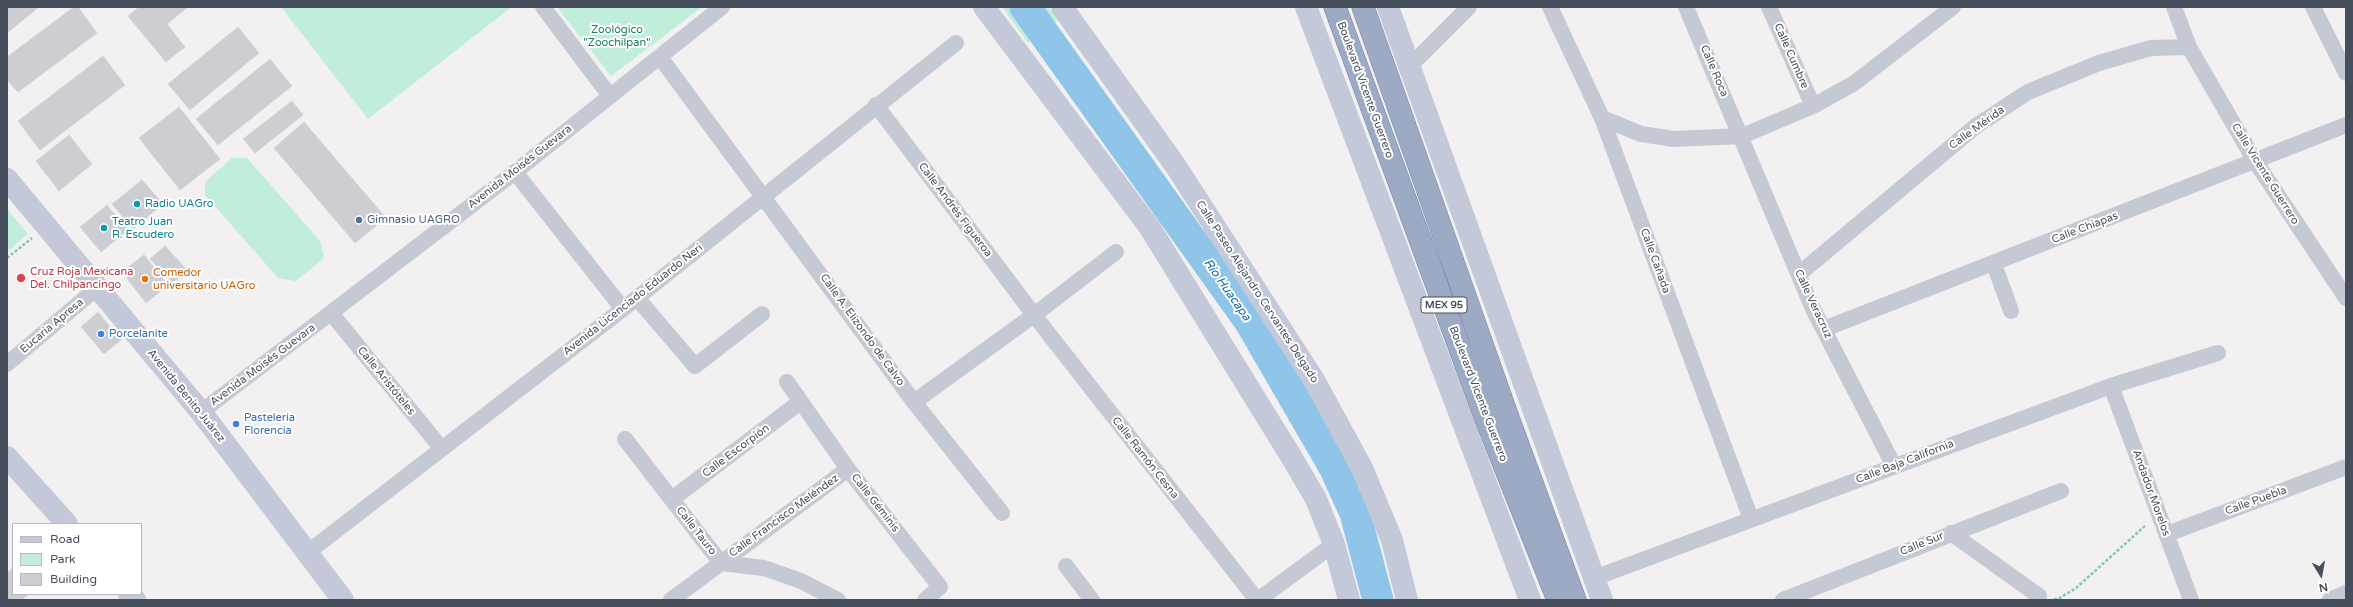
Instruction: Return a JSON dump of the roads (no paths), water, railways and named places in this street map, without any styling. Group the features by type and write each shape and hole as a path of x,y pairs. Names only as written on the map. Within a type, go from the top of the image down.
{"highway":[{"name":"Boulevard Vicente Guerrero","path":"1335,7 1485,417 1556,596"},
{"name":"Boulevard Vicente Guerrero","path":"1363,7 1506,412 1575,600"}],"main road":[{"path":"984,7 1150,228 1312,492 1334,544 1349,600"},
{"name":"Calle Paseo Alejandro Cervantes Delgado","path":"1062,7 1175,165 1278,323 1321,393 1362,468 1389,533 1407,600"},
{"path":"1306,7 1530,600"},
{"path":"1388,7 1602,600"},
{"name":"Avenida Benito Juárez","path":"7,179 201,412 344,600"},
{"path":"7,457 66,523"}],"street":[{"path":"544,7 610,96"},
{"name":"Avenida Moisés Guevara","path":"201,412 515,172 722,7"},
{"path":"1409,67 1469,7"},
{"name":"Calle Cañada","path":"1550,7 1602,118 1751,519"},
{"name":"Calle Roca","path":"1686,7 1742,136"},
{"name":"Calle Cumbre","path":"1769,7 1813,106"},
{"path":"1602,118 1641,134 1674,139 1742,136 1813,106 1853,84 1953,7"},
{"name":"Calle Vicente Guerrero","path":"2174,7 2189,47 2255,162 2346,298"},
{"path":"2313,7 2346,73"},
{"name":"Avenida Licenciado Eduardo Neri","path":"307,553 765,198 876,105 956,43"},
{"name":"Calle Mérida","path":"1799,274 1976,126 2028,92 2099,63 2144,50 2189,47"},
{"name":"Calle A. Elizondo de Calvo","path":"660,57 914,402 1002,513"},
{"name":"Calle Andrés Figueroa","path":"876,105 1034,315"},
{"name":"Calle Chiapas","path":"1824,329 2346,126"},
{"name":"Calle Veracruz","path":"1742,136 1799,274 1824,329 1894,466"},
{"path":"515,172 623,309"},
{"path":"914,402 1034,315 1116,252"},
{"path":"1994,264 2011,311"},
{"name":"Eucaria Apresa","path":"7,364 97,288"},
{"path":"637,298 696,366 762,314"},
{"name":"Calle Aristóteles","path":"331,313 442,449"},
{"name":"Calle Ramón Cesna","path":"1034,315 1257,600"},
{"name":"Calle Baja California","path":"1594,578 2111,386 2218,352"},
{"name":"Calle Géminis","path":"787,382 848,469 940,587 925,600"},
{"name":"Andador Morelos","path":"2111,386 2191,600"},
{"name":"Calle Escorpión","path":"672,500 800,402"},
{"name":"Calle Tauro","path":"625,439 721,563"},
{"name":"Calle Puebla","path":"2166,534 2346,467"},
{"name":"Calle Francisco Meléndez","path":"671,600 848,469"},
{"name":"Calle Sur","path":"1783,600 1802,597 1951,533 2061,491"},
{"path":"1951,533 2039,596"},
{"path":"1257,600 1334,544"},
{"path":"721,563 764,568 801,581 838,600"},
{"path":"1066,566 1092,600"},
{"path":"2330,600 2346,593"}],"waterway":[{"name":"Río Huacapa","path":"1025,7 1250,322 1334,467 1355,513 1378,600"}],"place":[{"name":"Radio UAGro","path":"137,204"},
{"name":"Gimnasio UAGRO","path":"359,220"},
{"name":"Teatro Juan R. Escudero","path":"104,228"},
{"name":"Cruz Roja Mexicana Del. Chilpancingo","path":"21,278"},
{"name":"Comedor universitario UAGro","path":"145,279"},
{"name":"Porcelanite","path":"101,334"},
{"name":"Pastelería Florencia","path":"236,424"}],"park label":[{"name":"Zoológico \"Zoochilpan\"","path":"617,36"}]}
